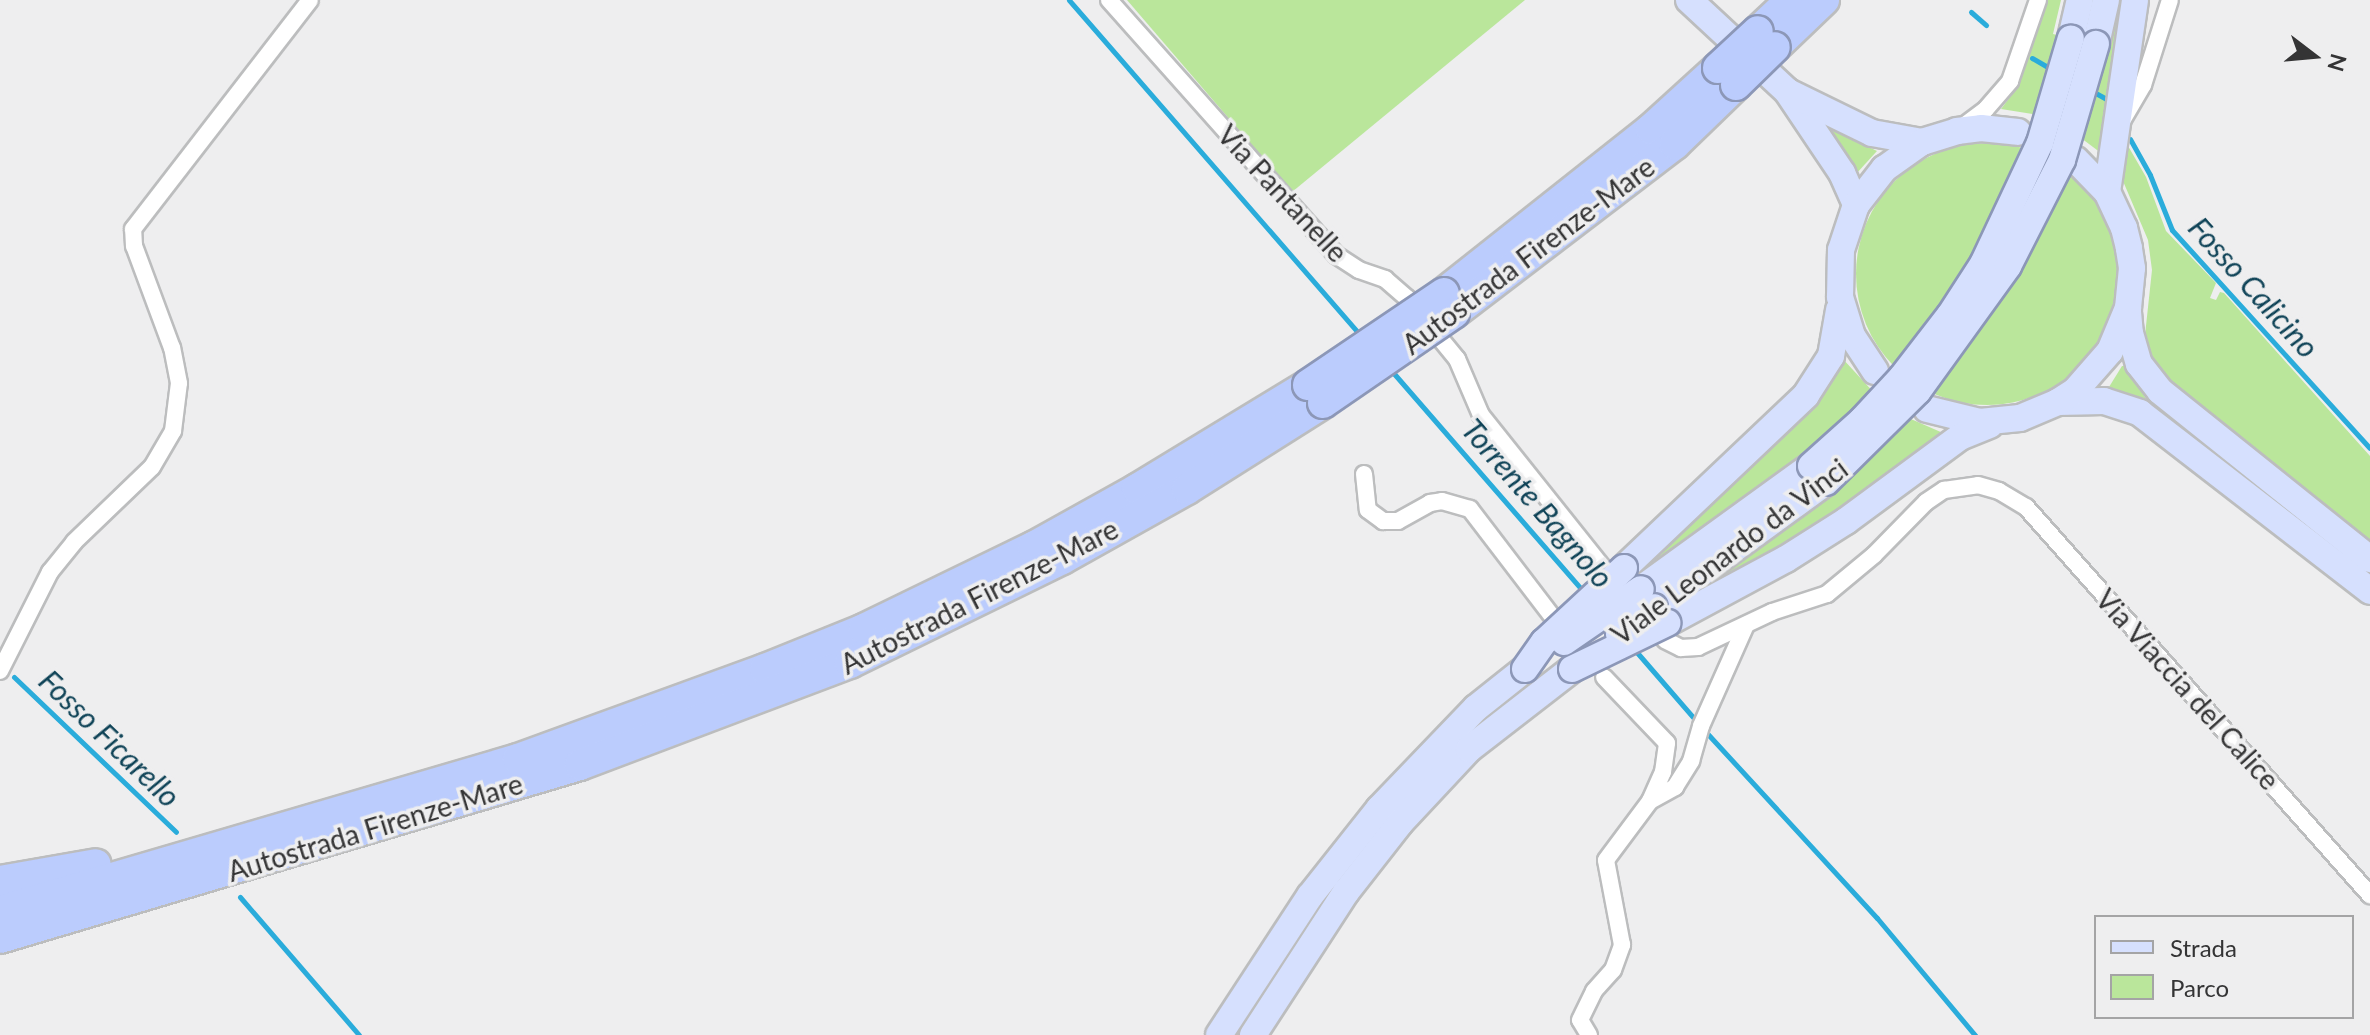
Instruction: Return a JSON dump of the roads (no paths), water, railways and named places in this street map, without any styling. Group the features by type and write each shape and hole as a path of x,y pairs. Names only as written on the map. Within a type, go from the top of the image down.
{"highway":[{"name":"Autostrada Firenze-Mare","path":"1766,39 1791,0"},
{"name":"Autostrada Firenze-Mare","path":"0,938 580,765 850,663 1062,559 1187,489 1316,394 1675,144 1727,76 1766,39 1824,0"},
{"name":"Autostrada Firenze-Mare","path":"0,911 518,759 653,712 864,629 1033,547 1316,394"},
{"path":"0,881 68,871 214,834 254,835"},
{"path":"0,951 28,942 63,920"}],"main road":[{"path":"1689,0 1787,91 1842,173 1856,205"},
{"name":"Viale Leonardo da Vinci","path":"1219,1035 1310,896 1369,821 1476,708 1525,669 1657,615 1818,474 1877,435 1918,391 2008,266 2062,160 2083,41 2080,0"},
{"name":"Viale Leonardo da Vinci","path":"2083,41 2106,0"},
{"path":"2107,192 2135,0"},
{"path":"1787,91 1872,133 1922,142"},
{"path":"1525,669 1544,642 1614,568 1806,395 1821,376 1836,340 1841,250 1856,205 1884,169 1922,142 1957,131 1981,128 2018,132"},
{"path":"2076,160 2107,192 2121,218 2129,248 2130,333 2139,364 2160,391 2370,559"},
{"path":"1840,297 1852,336 1875,371"},
{"path":"1927,409 1959,420 2000,421 2020,418 2058,402 2095,373 2110,351 2128,308"},
{"path":"2058,402 2104,401 2140,413 2370,591"},
{"path":"1253,1035 1346,892 1400,823 1469,749 1572,669 1657,615 1747,583 1822,536 1960,437 2000,421"}],"street":[{"path":"0,671 50,572 74,542 152,467 173,431 179,383 172,348 134,246 133,229 310,0"},
{"name":"Via Pantanelle","path":"1109,0 1336,255 1359,270 1385,279 1407,298 1457,359 1481,415 1614,568"},
{"path":"1957,131 1986,109 2010,81 2038,0"},
{"path":"2115,132 2143,85 2170,0"},
{"path":"1364,474 1368,510 1383,521 1398,521 1416,509 1442,501 1470,509 1551,615"},
{"name":"Via Viaccia del Calice","path":"1746,625 1839,587 1926,502 1944,490 1978,485 1999,491 2026,507 2370,895"},
{"path":"1657,615 1689,649 1746,625"},
{"path":"1650,801 1675,787 1691,761 1701,726 1746,625"},
{"path":"1589,1035 1580,1020 1594,991 1613,970 1622,945 1606,860 1650,801 1663,772 1667,743 1604,677"}],"waterway":[{"name":"Torrente Bagnolo","path":"1069,0 1362,337"},
{"name":"Fosso Calicino","path":"1971,12 1986,25"},
{"name":"Fosso Calicino","path":"2032,58 2051,69"},
{"name":"Fosso Calicino","path":"2092,91 2108,100"},
{"name":"Fosso Calicino","path":"2130,139 2150,175 2172,230 2370,448"},
{"name":"Torrente Bagnolo","path":"1390,369 1585,593"},
{"name":"Torrente Bagnolo","path":"1634,649 1698,723"},
{"name":"Fosso Ficarello","path":"14,677 176,832"},
{"name":"Torrente Bagnolo","path":"1705,731 1877,918 1975,1035"},
{"name":"Fosso Ficarello","path":"240,897 359,1035"}]}
